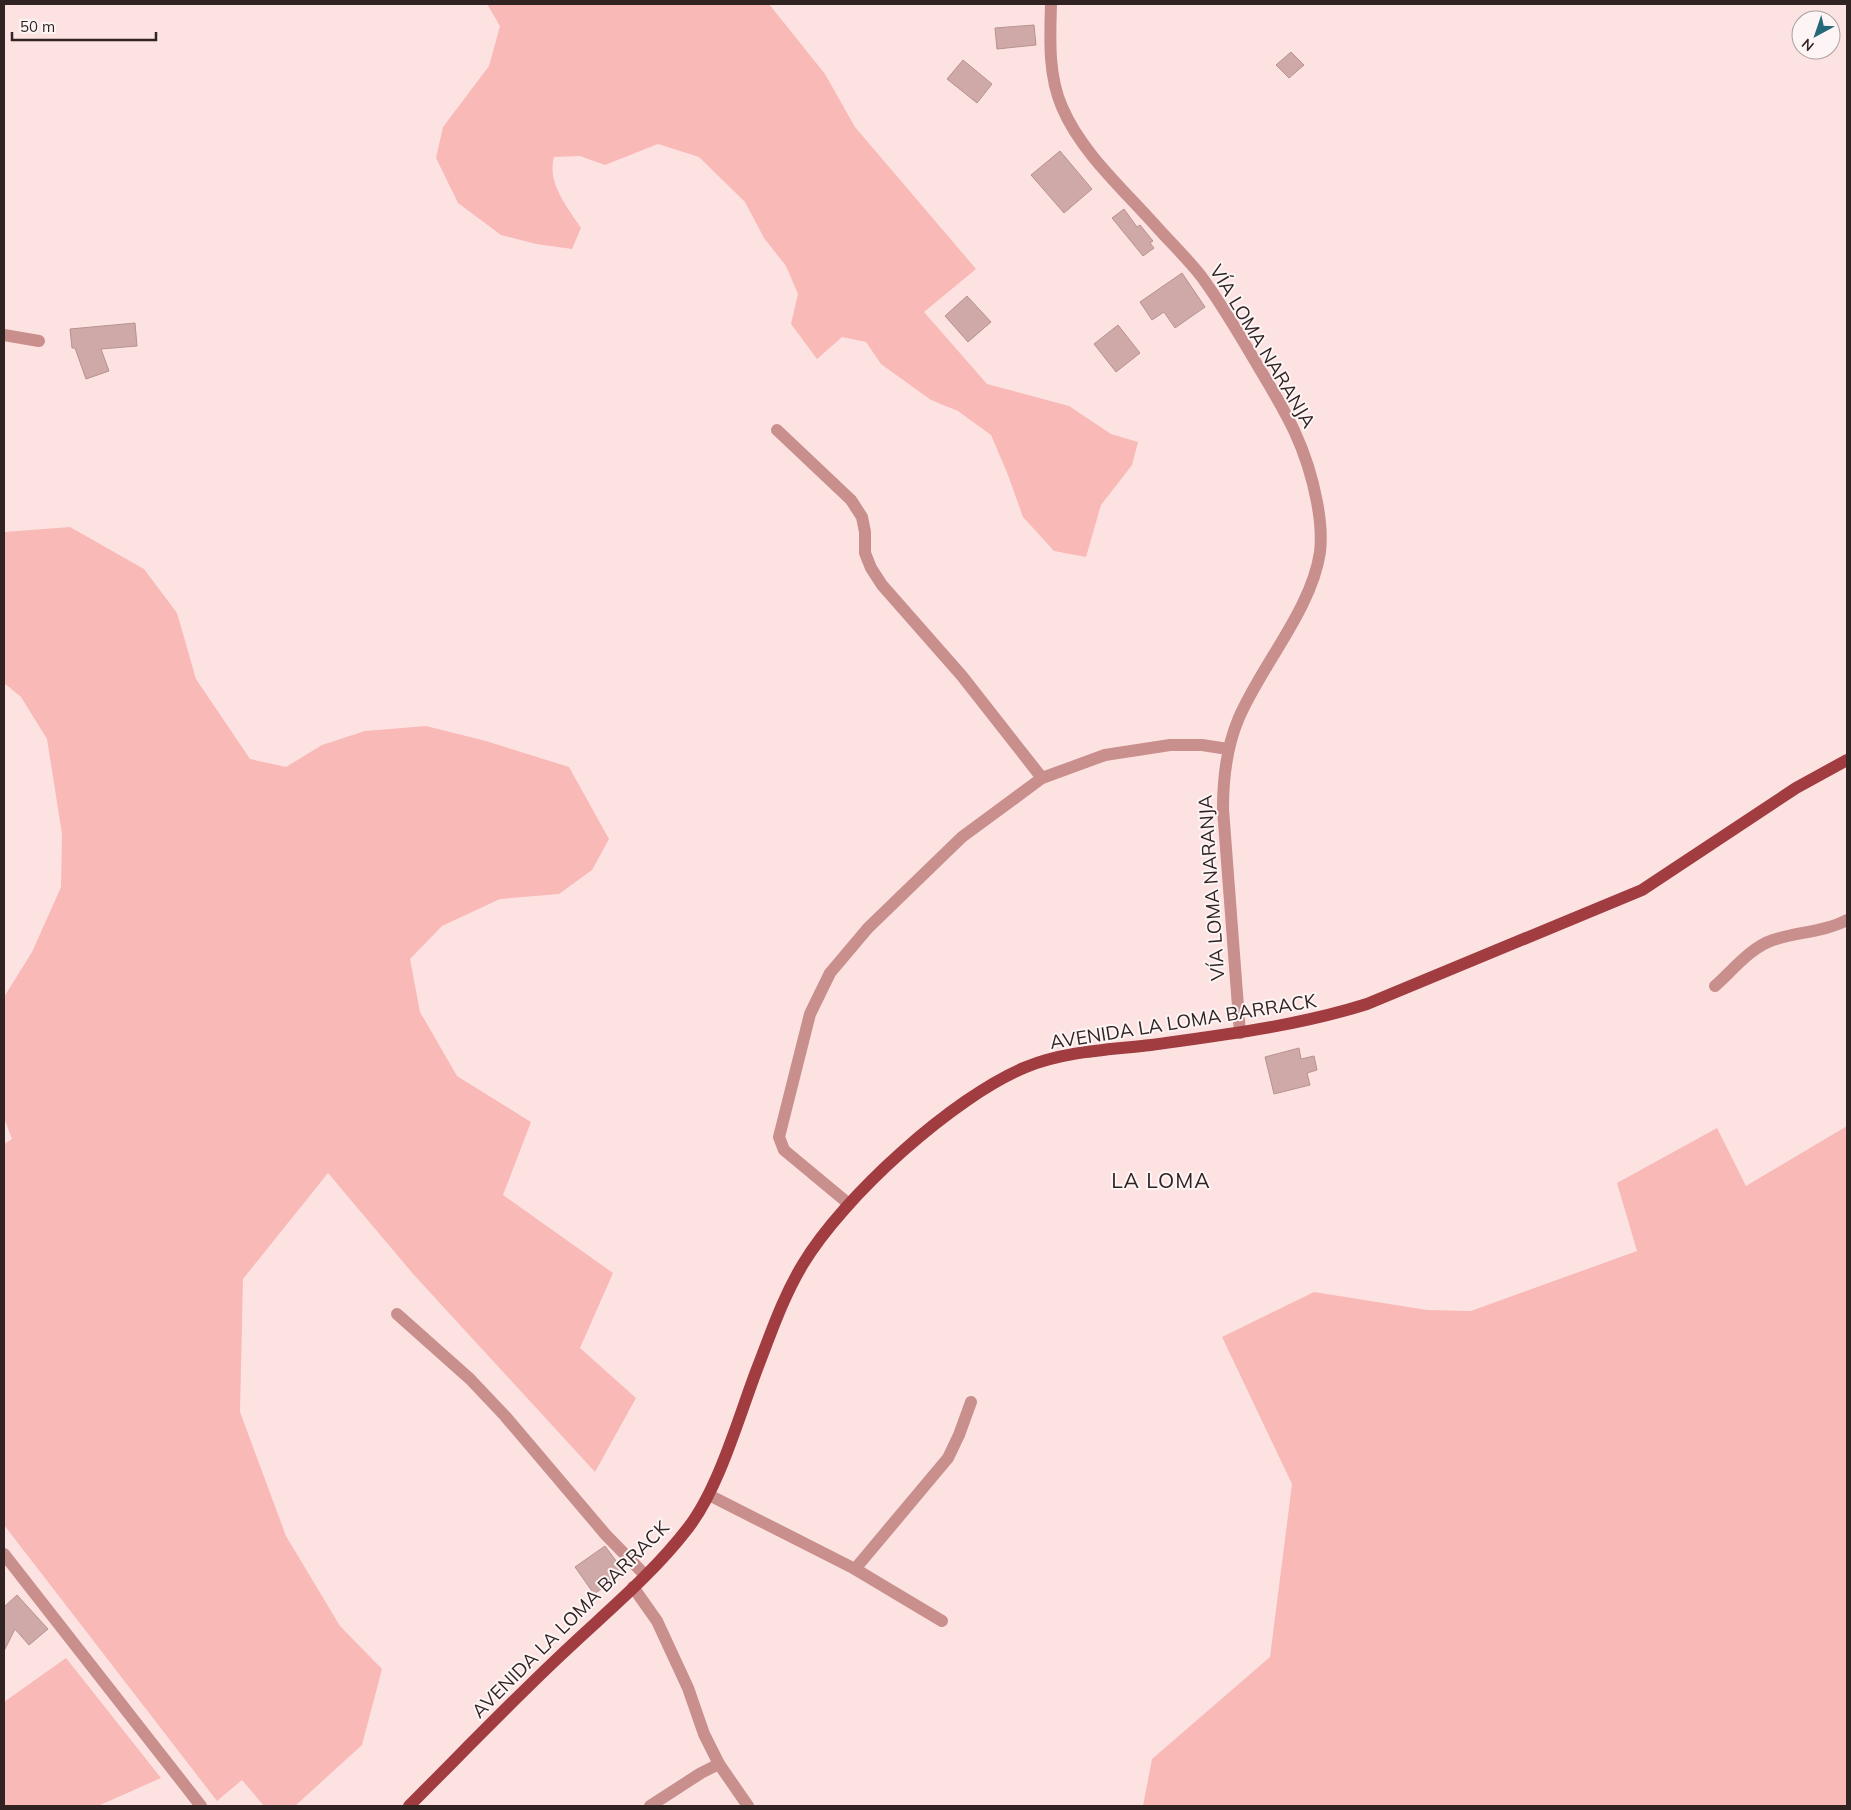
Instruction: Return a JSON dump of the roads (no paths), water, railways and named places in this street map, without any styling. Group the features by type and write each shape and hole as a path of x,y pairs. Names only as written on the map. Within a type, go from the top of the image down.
{"main road":[{"name":"AVENIDA LA LOMA BARRACK","path":"409,1806 549,1666 664,1556 690,1525 709,1495 784,1300 803,1264 828,1228 849,1204 898,1156 941,1121 984,1090 1025,1068 1060,1056 1240,1033 1328,1016 1367,1004 1642,890 1796,788 1847,760"}],"street":[{"name":"VÍA LOMA NARANJA","path":"1050,4 1050,46 1053,78 1062,108 1081,140 1101,165 1200,274 1215,295 1291,420 1309,465 1321,531 1320,553 1314,574 1299,609 1239,718 1228,748 1223,784 1223,809 1240,1033"},
{"path":"4,335 39,341"},
{"path":"777,430 851,500 862,517 866,532 865,553 878,580 903,611 962,676 1042,778"},
{"path":"849,1204 784,1150 779,1137 810,1014 819,993 842,959 892,903 962,837 1042,778 1105,755 1138,749 1170,745 1202,745 1228,748"},
{"path":"1715,986 1760,947 1771,940 1837,926 1847,920"},
{"path":"397,1314 470,1379 505,1416 606,1534 645,1575"},
{"path":"855,1569 948,1458 971,1402"},
{"path":"709,1495 855,1569 942,1621"},
{"path":"4,1554 201,1806"},
{"path":"633,1587 657,1621 672,1650 704,1734 719,1764 748,1806"},
{"path":"650,1806 701,1773 719,1764"}],"district":[{"name":"LA LOMA","path":"1161,1180"}]}
